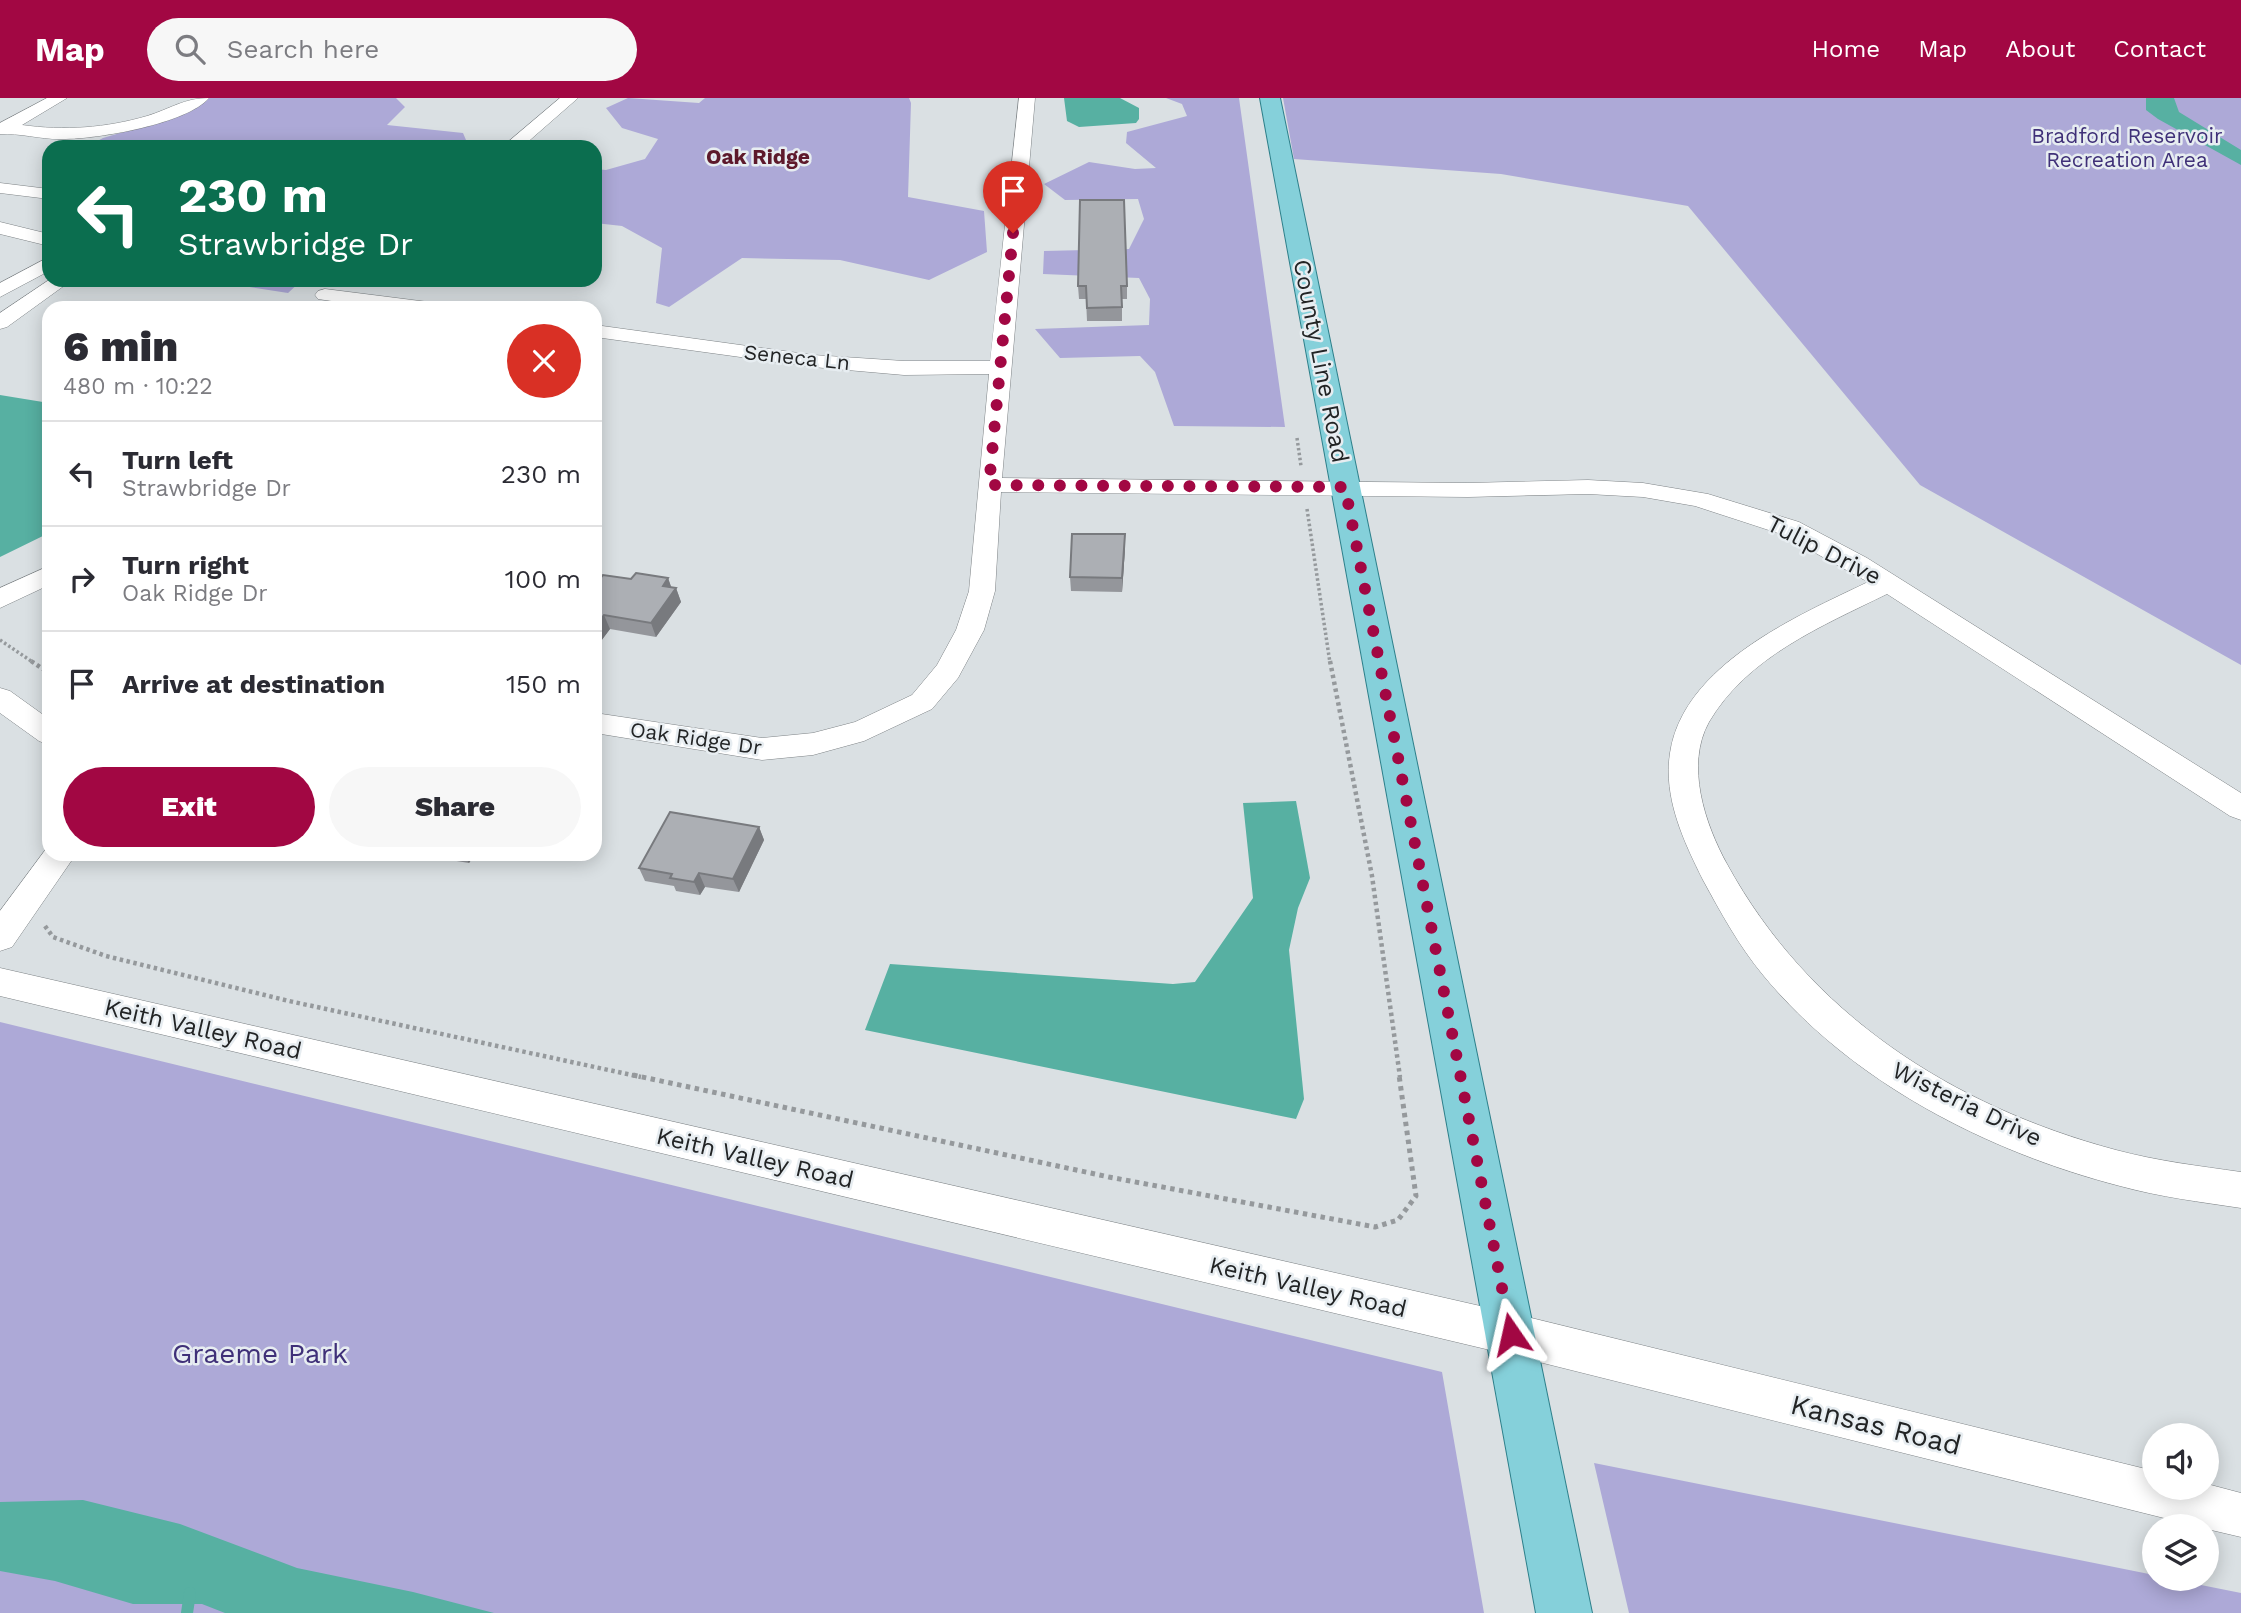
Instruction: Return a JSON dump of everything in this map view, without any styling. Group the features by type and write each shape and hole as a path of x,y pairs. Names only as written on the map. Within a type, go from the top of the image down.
{"main road":[{"name":"County Line Road","path":"1270,98 1325,487 1511,1334 1564,1613"}],"street":[{"path":"2,129 59,98"},
{"path":"2,129 68,134 121,126 178,112 201,98"},
{"path":"519,140 570,98"},
{"name":"Oak Ridge Dr","path":"602,724 762,749 813,744 864,730 922,702 948,671 970,631 982,591 989,485 1027,98"},
{"path":"0,188 42,193"},
{"path":"0,229 8,228 42,238"},
{"path":"0,291 42,267"},
{"path":"0,275 22,278"},
{"path":"0,323 52,287"},
{"path":"318,301 335,287"},
{"name":"Seneca Ln","path":"602,332 813,361 904,368 1000,367"},
{"name":"Tulip Drive","path":"989,485 1468,490 1588,487 1671,494 1734,509 1790,528 1858,564 2241,808"},
{"path":"0,599 42,578"},
{"name":"Wisteria Drive","path":"1888,583 1786,635 1737,671 1707,703 1693,725 1686,748 1685,778 1689,809 1723,892 1759,949 1814,1008 1885,1065 1924,1088 2032,1139 2103,1163 2241,1190"},
{"path":"0,698 42,729"},
{"path":"0,937 55,861"},
{"name":"Keith Valley Road","path":"0,982 1511,1334"},
{"name":"Kansas Road","path":"1511,1334 2241,1515"}],"path":[{"path":"46,922 45,929 53,937 106,956 289,1002 1109,1177 1373,1228 1392,1226 1408,1211 1416,1196 1372,876 1328,653 1325,487 1297,438"},
{"path":"0,640 42,668"}],"green space":[{"path":"208,98 396,98 405,107 387,125 463,133 466,140 99,140 184,114"},
{"path":"628,98 699,103 705,98 909,98 908,197 984,211 987,252 929,280 840,260 742,258 669,307 656,303 662,248 622,226 602,224 602,170 645,159 658,139 622,128 606,108"},
{"path":"1166,98 1239,98 1285,427 1174,426 1155,372 1140,356 1060,358 1035,329 1149,325 1150,299 1139,278 1043,274 1044,251 1129,249 1144,219 1138,199 1065,200 1044,184 1089,162 1135,169 1156,168 1126,143 1127,132 1187,116 1182,104"},
{"name":"Bradford Reservoir Recreation Area","path":"1283,98 2241,98 2241,665 1920,485 1688,206 1501,174 1294,159"},
{"path":"249,287 294,287 288,293"},
{"name":"Graeme Park","path":"0,1022 1442,1372 1484,1613 0,1613"},
{"path":"1594,1463 2142,1573 2142,1591 2219,1591 2219,1589 2241,1593 2241,1613 1629,1613"}],"shaded area":[{"path":"1064,98 1120,98 1139,108 1139,119 1136,123 1079,127 1067,121"},
{"path":"2146,98 2174,98 2179,112 2241,150 2241,165 2158,119 2146,110"},
{"path":"0,395 42,402 42,536 0,557"},
{"path":"1296,801 1310,878 1298,908 1289,950 1304,1099 1296,1119 865,1030 890,964 1173,984 1195,982 1253,898 1243,803"},
{"path":"83,1500 180,1524 297,1568 413,1592 494,1613 225,1613 202,1604 133,1604 55,1581 0,1571 0,1502"}],"building":[{"path":"1080,200 1124,200 1127,286 1121,286 1122,307 1087,308 1086,286 1078,286"},
{"path":"1072,534 1125,534 1122,578 1070,577"},
{"path":"636,573 668,578 663,586 676,588 651,623 604,615 602,618 602,576 631,579"},
{"path":"670,812 759,827 733,879 699,873 694,882 670,878 672,874 639,868"}],"waterway":[{"path":"187,1613 190,1593"}],"district":[{"name":"Oak Ridge","path":"758,156"}],"route":[{"path":"1013,233 989,485 1345,487 1511,1334"}]}
